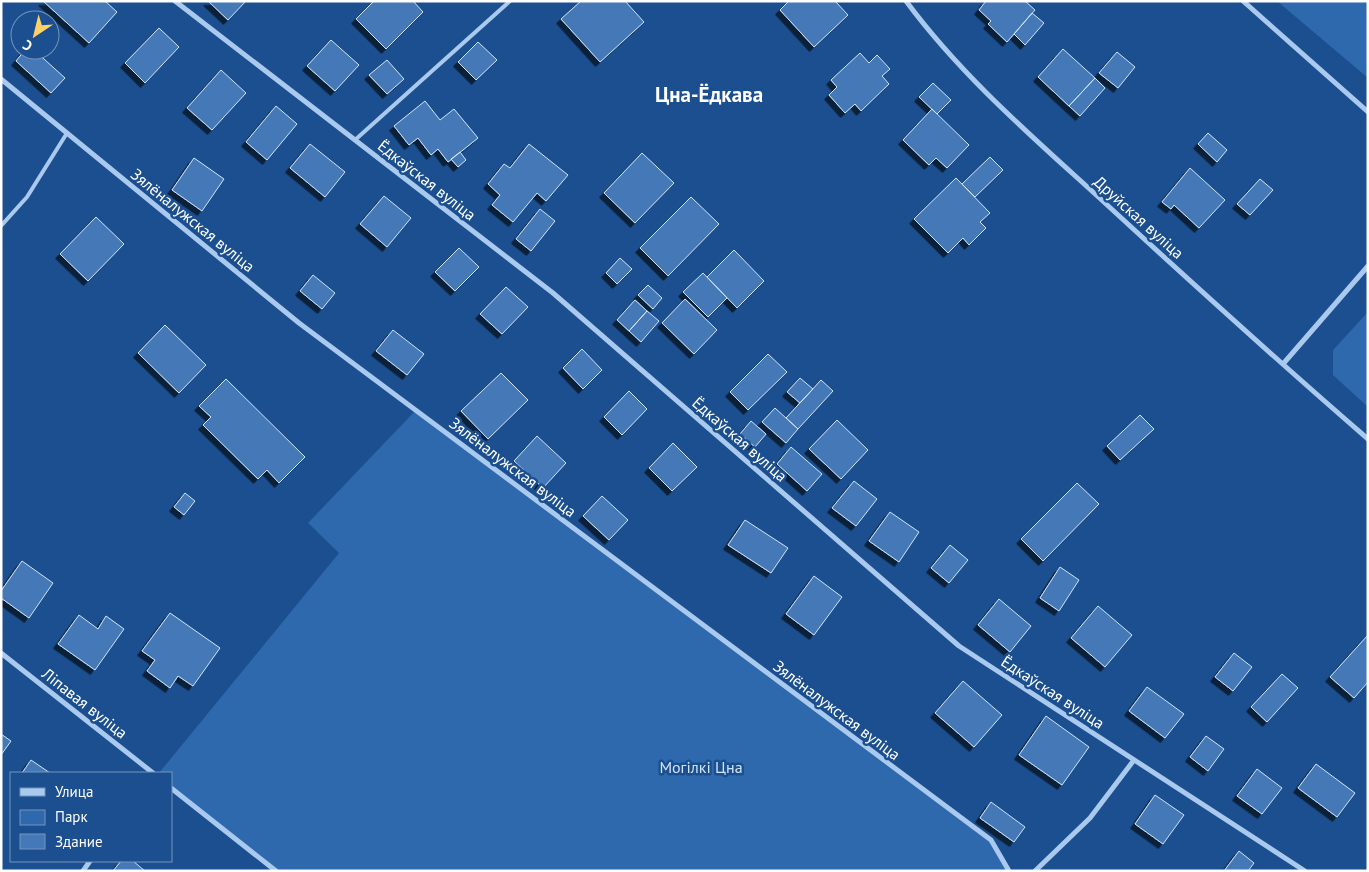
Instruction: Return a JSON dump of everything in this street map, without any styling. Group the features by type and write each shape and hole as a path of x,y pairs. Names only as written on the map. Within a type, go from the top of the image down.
{"street":[{"name":"Ёдкаўская вуліца","path":"175,1 553,293 959,646 1305,871"},
{"name":"Друйская вуліца","path":"906,1 933,36 974,82 1368,439"},
{"path":"1242,1 1368,112"},
{"name":"Зялёналужская вуліца","path":"1,79 299,323 991,840 1010,871"},
{"path":"1283,364 1368,266"},
{"name":"Ліпавая вуліца","path":"1,653 152,772"},
{"path":"1035,871 1090,818 1134,760"},
{"path":"172,789 276,871"}],"lane":[{"path":"355,140 510,1"},
{"path":"1,226 27,197 67,133"}],"green space":[{"path":"1277,1 1368,1 1368,78"},
{"path":"1368,312 1368,407 1333,375 1333,350"},
{"name":"Могілкі Цна","path":"416,410 991,840 1009,871 276,871 172,789 172,772 160,772 339,553 308,523"}],"building":[{"path":"43,1 105,1 117,12 89,43 60,17 60,10 53,10"},
{"path":"208,1 246,1 228,20"},
{"path":"374,1 413,1 423,12 386,49 356,19"},
{"path":"581,1 625,1 644,22 600,62 561,19"},
{"path":"789,1 835,1 848,15 814,47 780,10"},
{"path":"986,1 1025,1 1035,10 1007,42 988,24 991,21 979,10"},
{"path":"1032,13 1044,23 1025,45 1014,34"},
{"path":"159,28 179,47 145,83 125,63"},
{"path":"331,40 359,65 335,91 307,66"},
{"path":"478,42 497,60 476,80 458,62"},
{"path":"1063,49 1095,78 1069,106 1038,77"},
{"path":"1117,52 1135,67 1118,88 1099,73"},
{"path":"860,53 869,63 877,55 890,69 882,76 889,84 861,111 855,104 845,113 829,95 837,87 831,80"},
{"path":"45,60 65,78 51,93 16,61"},
{"path":"387,60 404,79 387,94 369,75"},
{"path":"221,70 246,93 212,130 187,108"},
{"path":"1095,78 1105,88 1080,116 1069,106"},
{"path":"933,83 951,100 937,114 919,97"},
{"path":"425,101 440,120 454,109 478,138 448,162 438,149 431,155 418,138 409,145 394,126"},
{"path":"276,106 297,124 267,160 246,142"},
{"path":"932,109 969,145 947,168 936,158 929,165 903,140"},
{"path":"1208,133 1227,150 1217,162 1198,144"},
{"path":"310,144 345,172 325,197 290,168"},
{"path":"529,144 568,175 546,201 537,193 513,222 492,205 500,195 488,184 504,164 510,168"},
{"path":"460,152 466,160 458,167 451,159"},
{"path":"642,153 674,183 635,223 604,193"},
{"path":"990,157 1003,170 975,197 962,184"},
{"path":"194,158 224,179 202,211 172,190"},
{"path":"1190,168 1225,200 1199,228 1174,205 1171,209 1162,202"},
{"path":"956,178 990,213 980,222 986,228 969,245 963,238 948,253 914,219"},
{"path":"1260,179 1273,190 1250,215 1237,204"},
{"path":"384,196 411,218 387,247 360,224"},
{"path":"691,197 719,224 668,276 640,248"},
{"path":"540,209 555,221 531,251 516,239"},
{"path":"96,217 124,244 88,281 60,254"},
{"path":"459,248 479,267 455,291 435,272"},
{"path":"734,250 764,281 737,308 707,277"},
{"path":"620,258 632,269 617,284 606,273"},
{"path":"703,273 727,298 708,317 683,292"},
{"path":"313,275 335,293 322,309 300,291"},
{"path":"648,285 662,298 653,309 638,295"},
{"path":"506,287 528,307 502,334 480,314"},
{"path":"685,299 717,330 694,354 662,323"},
{"path":"635,300 647,311 629,331 617,320"},
{"path":"647,311 659,321 641,342 629,331"},
{"path":"165,325 206,365 179,393 138,353"},
{"path":"393,330 424,354 407,375 376,351"},
{"path":"582,349 602,370 583,389 563,368"},
{"path":"768,354 787,372 748,410 730,392"},
{"path":"501,373 528,400 488,439 461,411"},
{"path":"800,378 813,389 800,403 787,392"},
{"path":"226,379 305,457 279,483 267,470 258,479 203,425 211,417 199,406"},
{"path":"821,380 833,391 798,429 786,418"},
{"path":"629,391 647,409 622,435 604,417"},
{"path":"775,408 798,429 786,443 762,422"},
{"path":"1140,415 1154,429 1120,460 1107,446"},
{"path":"837,420 868,450 841,479 809,449"},
{"path":"751,421 766,434 755,447 740,434"},
{"path":"537,436 566,463 543,488 514,461"},
{"path":"673,443 697,467 672,491 649,468"},
{"path":"791,447 822,474 807,491 777,464"},
{"path":"854,481 877,499 856,526 832,508"},
{"path":"1077,483 1099,504 1043,561 1021,539"},
{"path":"185,493 195,501 184,515 174,507"},
{"path":"602,496 628,520 609,540 583,516"},
{"path":"890,512 919,532 899,562 869,541"},
{"path":"745,520 788,548 771,573 728,545"},
{"path":"950,545 968,560 949,583 931,568"},
{"path":"22,561 53,583 29,618 1,598 1,591"},
{"path":"1060,567 1079,580 1059,611 1040,598"},
{"path":"814,576 842,597 814,635 786,614"},
{"path":"999,599 1031,626 1010,652 978,625"},
{"path":"1098,606 1132,635 1105,667 1071,638"},
{"path":"170,613 220,648 193,686 178,676 170,688 147,671 155,660 142,651"},
{"path":"79,615 98,629 106,616 124,629 95,670 58,644"},
{"path":"1368,635 1368,682 1354,698 1330,677"},
{"path":"1234,653 1252,667 1233,691 1215,677"},
{"path":"1282,674 1298,688 1267,722 1251,707"},
{"path":"963,681 1002,715 974,747 935,713"},
{"path":"1147,687 1184,714 1165,738 1129,711"},
{"path":"1046,716 1089,747 1062,785 1019,755"},
{"path":"1,734 11,741 1,755"},
{"path":"1206,736 1224,749 1208,771 1190,757"},
{"path":"31,760 49,772 23,772"},
{"path":"1316,764 1355,793 1337,817 1298,788"},
{"path":"1257,769 1282,788 1262,814 1237,796"},
{"path":"1155,795 1184,815 1163,844 1135,824"},
{"path":"991,802 1025,827 1014,842 980,818"},
{"path":"1239,851 1254,863 1248,871 1224,871"},
{"path":"120,862 134,862 145,871 113,871"}],"district":[{"name":"Цна-Ёдкава","path":"709,95"}]}
